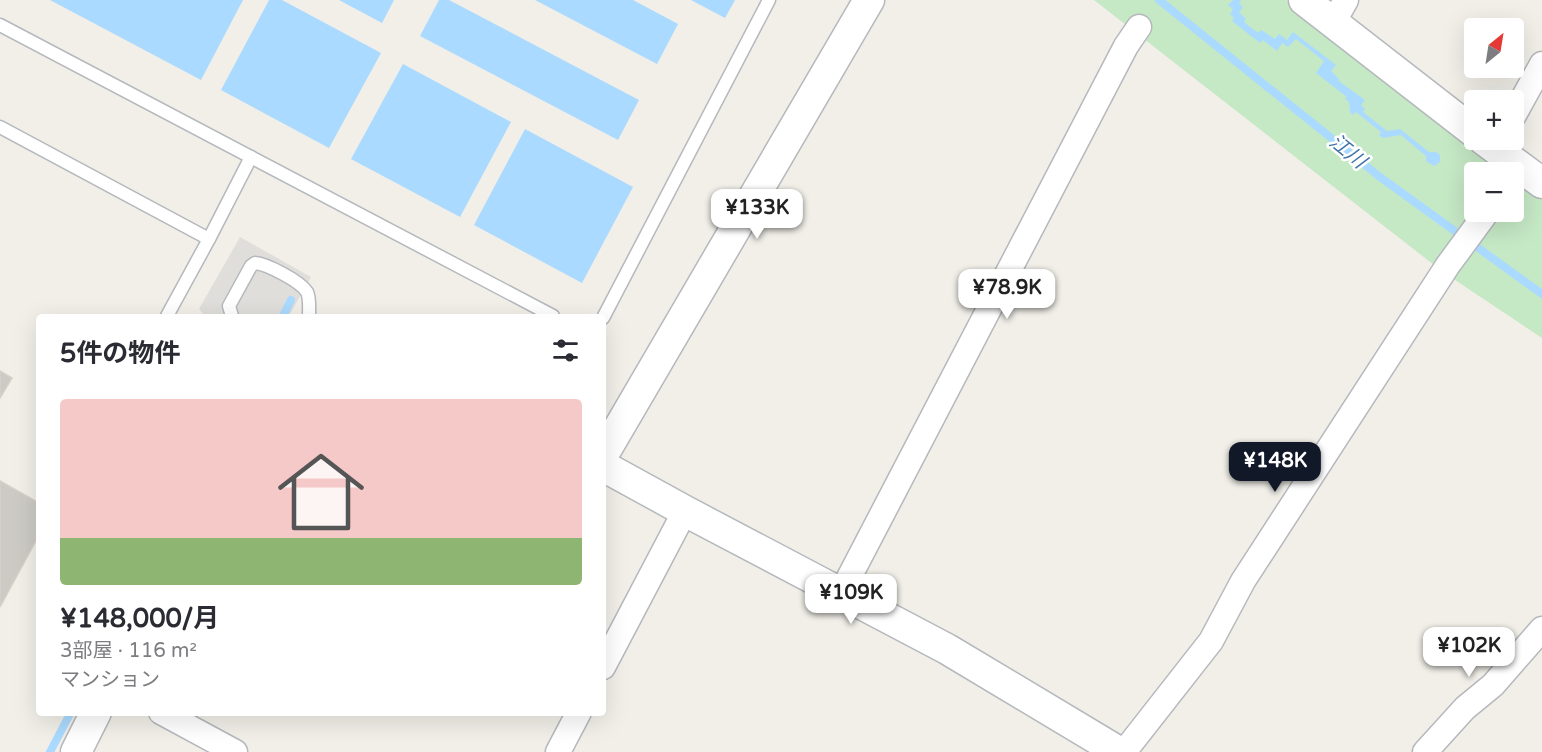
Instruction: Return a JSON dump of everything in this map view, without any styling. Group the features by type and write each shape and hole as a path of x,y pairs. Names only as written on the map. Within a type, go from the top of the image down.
{"street":[{"path":"606,450 869,0"},
{"path":"1304,0 1339,11 1464,119"},
{"path":"842,593 1121,57 1139,27"},
{"path":"1524,97 1542,64"},
{"path":"1499,150 1525,175"},
{"path":"1124,752 1211,641 1243,581 1455,255 1480,222"},
{"path":"606,468 1000,679 1119,752"},
{"path":"606,661 685,511"},
{"path":"1425,752 1465,708 1493,685 1542,629"},
{"path":"76,752 94,716"},
{"path":"168,716 236,752"},
{"path":"558,752 577,716"}],"lane":[{"path":"605,314 769,0"},
{"path":"0,25 549,314"},
{"path":"0,127 209,239"},
{"path":"168,314 251,157"},
{"path":"232,314 230,306 255,262 300,284 307,292 309,314"}],"shaded area":[{"path":"240,237 311,277 290,314 203,314 199,309"}],"green space":[{"path":"1094,0 1286,0 1464,137 1464,150 1481,150 1497,162 1464,162 1464,222 1524,222 1524,182 1542,196 1542,338 1443,272"}],"water":[{"path":"50,0 243,0 201,80"},
{"path":"269,0 282,0 381,53 329,148 221,90"},
{"path":"339,0 394,0 382,23"},
{"path":"439,0 449,0 639,100 618,140 420,36"},
{"path":"535,0 633,0 678,24 657,64"},
{"path":"691,0 735,0 725,18"},
{"path":"1233,0 1241,0 1239,3 1243,7 1239,12 1246,19 1244,22 1258,33 1261,30 1275,39 1279,34 1287,40 1293,32 1336,65 1331,71 1340,82 1365,100 1361,105 1365,109 1363,112 1387,131 1400,129 1429,152 1436,152 1440,155 1440,162 1434,166 1426,161 1426,156 1401,135 1382,138 1379,135 1381,132 1356,112 1353,115 1350,112 1349,102 1345,99 1347,97 1316,73 1324,61 1296,39 1288,47 1282,43 1277,51 1263,40 1260,43 1232,21 1234,18 1230,14 1233,9 1228,5"},
{"path":"403,64 511,122 460,217 351,159"},
{"path":"525,129 633,187 582,283 474,225"}],"building":[{"path":"0,371 12,378 0,398"},
{"path":"0,481 36,501 36,541 0,607"}],"waterway":[{"name":"江川","path":"1159,0 1380,177 1542,294"},
{"path":"284,314 291,300"},
{"path":"50,752 69,716"}]}
